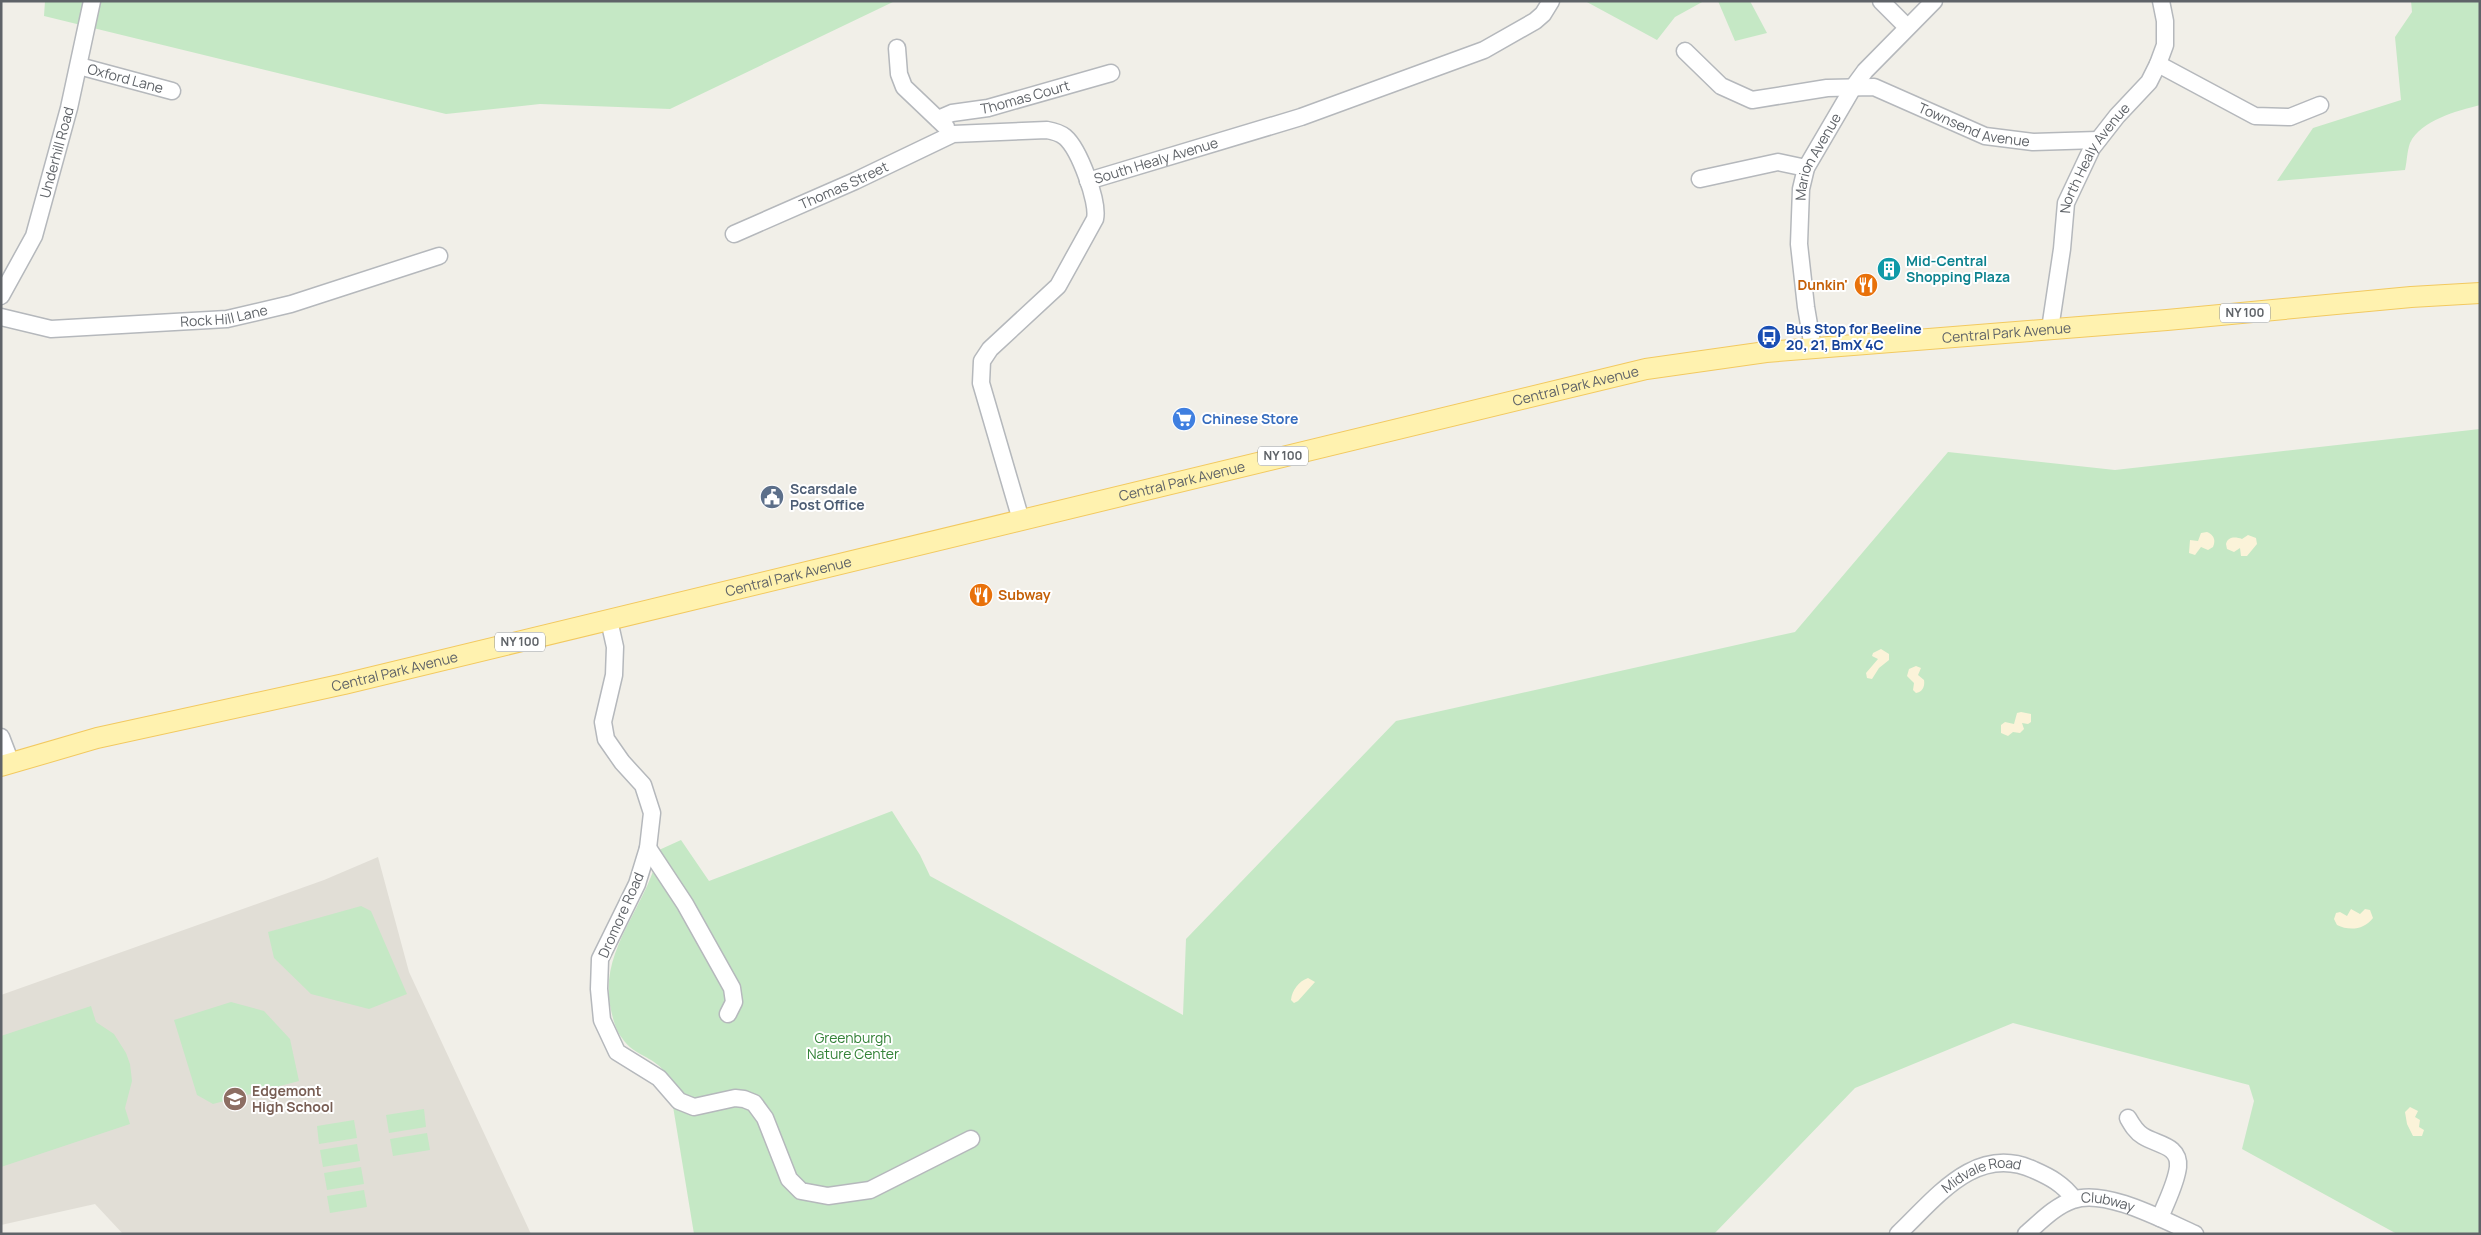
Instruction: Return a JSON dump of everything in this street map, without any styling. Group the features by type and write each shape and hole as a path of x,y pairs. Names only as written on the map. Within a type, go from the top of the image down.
{"main road":[{"name":"Central Park Avenue","path":"6,765 97,738 344,684 1646,369 1713,358 1813,348 2411,297 2440,297 2480,293"}],"street":[{"name":"Underhill Road","path":"1,296 34,236 79,66 92,1"},
{"name":"South Healy Avenue","path":"1021,520 985,401 980,368 982,360 990,349 1048,298 1062,280 1095,220 1096,208 1088,181 1307,115 1484,50 1535,21 1543,14 1551,1"},
{"path":"1881,1 1907,27"},
{"name":"Marion Avenue","path":"1813,348 1799,244 1800,189 1806,168 1854,86 1907,27 1934,1"},
{"name":"North Healy Avenue","path":"2050,329 2062,249 2066,203 2098,140 2149,82 2158,64 2165,45 2162,1"},
{"path":"897,48 899,74 904,87 953,134"},
{"name":"Townsend Avenue","path":"1684,51 1721,86 1752,100 1827,88 1854,86 1881,89 1984,136 2033,142 2098,140"},
{"path":"2158,64 2255,116 2290,117 2320,105"},
{"name":"Oxford Lane","path":"79,66 172,91"},
{"name":"Thomas Court","path":"938,119 952,112 988,108 1111,73"},
{"name":"Thomas Street","path":"734,234 855,181 953,134 1053,131 1070,142 1088,181"},
{"path":"1700,178 1778,162 1806,168"},
{"name":"Rock Hill Lane","path":"1,317 51,329 227,319 291,304 439,256"},
{"name":"Dromore Road","path":"609,620 615,647 614,675 604,722 606,739 622,762 643,785 652,813 648,848 637,884 600,960 599,990 602,1020 618,1052 659,1078 679,1101 688,1105 694,1107 735,1098 744,1099 754,1104 765,1118 789,1179 801,1191 809,1194 828,1196 870,1190 971,1139"},
{"path":"1,737 6,765"},
{"path":"648,848 685,904 728,980 734,1002 728,1014"},
{"path":"2128,1118 2135,1129 2144,1137 2170,1148 2176,1156 2177,1171 2160,1218"},
{"name":"Midvale Road","path":"1898,1234 1962,1175 1993,1163 2012,1162 2029,1167 2058,1182 2074,1199"},
{"name":"Clubway","path":"2026,1234 2057,1208 2074,1199 2098,1198 2160,1218 2195,1234"}],"shaded area":[{"name":"Edgemont High School","path":"378,857 409,972 531,1234 123,1234 95,1204 1,1225 1,995 324,880"}],"green space":[{"path":"45,1 895,1 670,109 540,104 446,114 44,16"},
{"path":"1585,1 1704,1 1675,17 1657,40"},
{"path":"1718,1 1750,1 1767,33 1735,41"},
{"path":"2411,1 2480,1 2480,105 2440,118 2422,128 2410,143 2405,170 2277,181 2313,128 2401,100 2395,37 2412,12"},
{"name":"Greenburgh Nature Center","path":"2480,429 2480,1234 2397,1234 2242,1149 2254,1101 2249,1085 2013,1023 1855,1088 1714,1234 694,1234 668,1076 658,1065 630,1047 620,1035 612,1014 609,988 611,967 617,948 645,890 659,850 681,840 709,881 892,811 920,855 930,876 1183,1015 1186,939 1396,721 1795,632 1948,452 2115,470"},
{"path":"361,906 371,911 407,994 369,1009 311,994 274,958 268,932"},
{"path":"231,1002 264,1011 290,1039 299,1081 213,1104 197,1095 174,1020"},
{"path":"91,1006 96,1022 114,1034 126,1053 130,1064 132,1081 125,1108 130,1124 1,1167 1,1036"},
{"path":"424,1109 426,1127 389,1133 386,1115"},
{"path":"354,1120 357,1138 319,1144 317,1126"},
{"path":"427,1133 430,1150 393,1156 390,1139"},
{"path":"357,1144 360,1161 323,1167 320,1150"},
{"path":"361,1167 364,1184 327,1190 324,1173"},
{"path":"364,1190 367,1207 330,1213 327,1196"}],"sand":[{"path":"2207,532 2214,538 2213,547 2208,550 2201,547 2195,555 2189,553 2190,540 2198,541 2201,533"},
{"path":"2248,535 2256,538 2257,544 2247,556 2241,556 2240,548 2234,552 2227,549 2226,544 2230,538 2242,539"},
{"path":"1881,649 1889,654 1889,660 1879,668 1872,679 1867,678 1866,673 1878,659 1872,656 1873,653"},
{"path":"1916,666 1921,668 1918,675 1924,680 1924,686 1922,690 1916,693 1913,690 1914,683 1907,676 1909,669"},
{"path":"2017,713 2031,714 2031,722 2028,724 2022,723 2024,729 2020,733 2013,732 2008,736 2001,733 2001,725 2005,722 2014,724"},
{"path":"2351,909 2360,914 2365,909 2370,910 2373,918 2361,927 2351,929 2337,925 2334,919 2336,913 2340,912 2347,916"},
{"path":"1308,978 1315,982 1294,1003 1291,1000 1294,989"},
{"path":"2410,1107 2418,1111 2415,1117 2420,1120 2419,1127 2424,1130 2422,1136 2413,1136 2407,1124 2405,1112"}],"place":[{"name":"Mid-Central Shopping Plaza","path":"1889,269"},
{"name":"Dunkin'","path":"1866,285"},
{"name":"Bus Stop for Beeline 20, 21, BmX 4C","path":"1769,337"},
{"name":"Chinese Store","path":"1184,419"},
{"name":"Scarsdale Post Office","path":"772,497"},
{"name":"Subway","path":"981,595"},
{"name":"Edgemont High School","path":"235,1099"}]}
